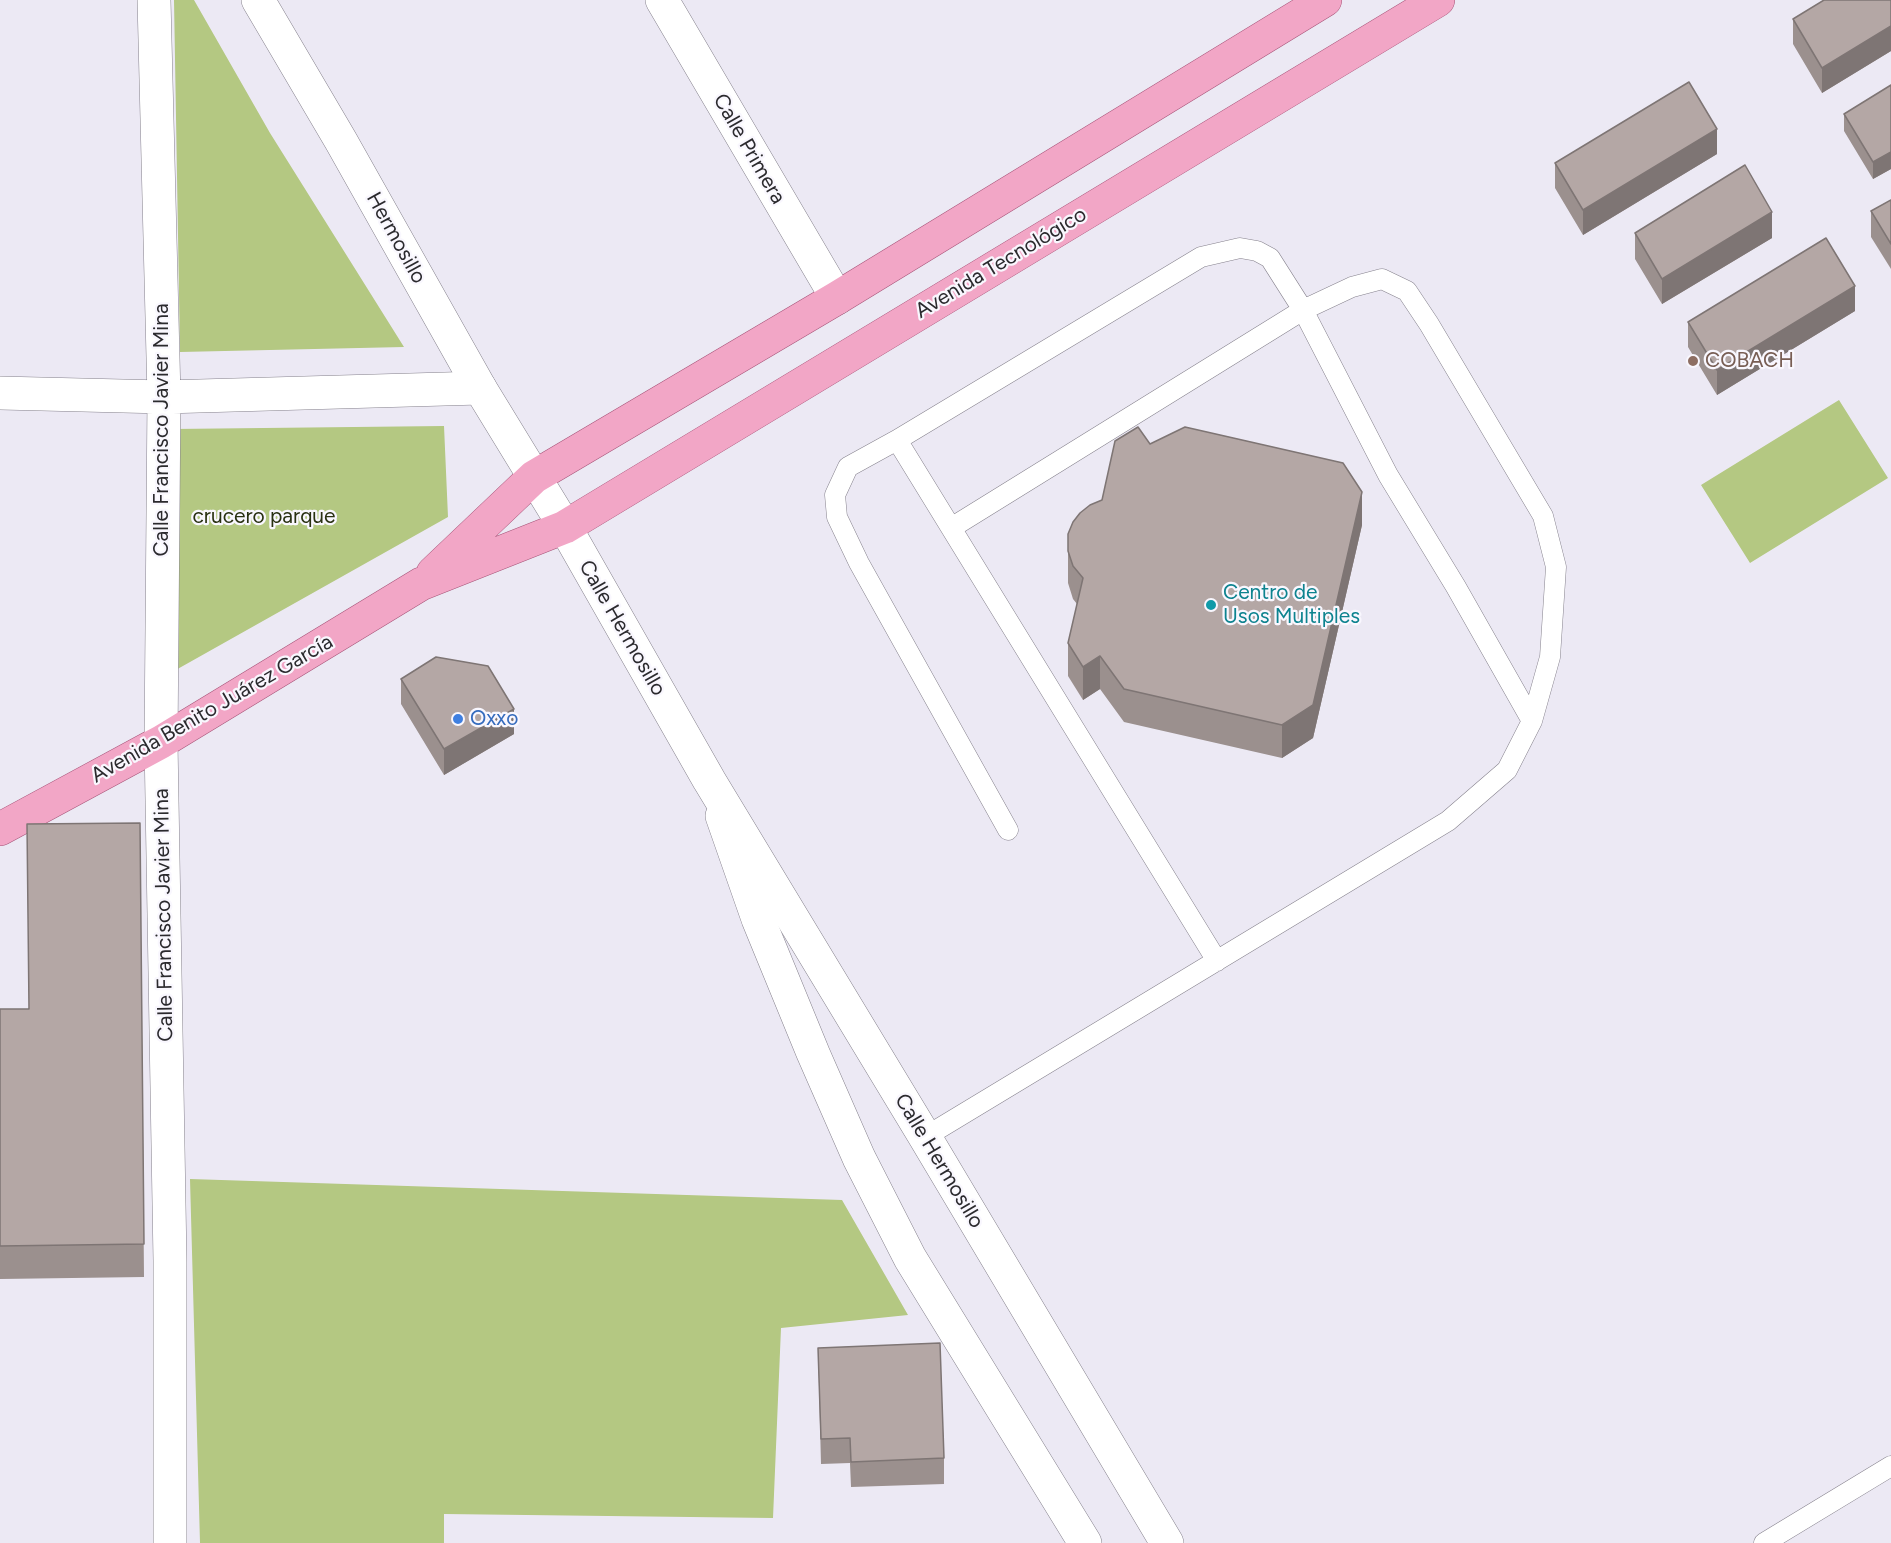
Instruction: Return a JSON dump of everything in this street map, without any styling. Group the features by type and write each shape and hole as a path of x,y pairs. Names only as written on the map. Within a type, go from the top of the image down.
{"main road":[{"path":"534,477 837,298 1325,0"},
{"name":"Avenida Tecnológico","path":"565,527 1438,0"},
{"name":"Avenida Benito Juárez García","path":"421,584 534,477"},
{"name":"Avenida Benito Juárez García","path":"0,829 161,742 421,584 565,527"}],"street":[{"name":"Calle Francisco Javier Mina","path":"154,0 164,397 161,742 170,1261 170,1543"},
{"name":"Hermosillo","path":"258,0 347,151 480,388 534,477"},
{"name":"Calle Primera","path":"662,0 837,298"},
{"path":"0,393 164,397 480,388"},
{"name":"Calle Hermosillo","path":"534,477 565,527 709,780 926,1137 1167,1543"},
{"name":"Calle Hermosillo","path":"709,780 758,919 859,1158 910,1258 1085,1543"}],"lane":[{"path":"1008,830 859,563 837,516 835,495 848,467 897,440 1201,257 1240,248 1257,251 1270,258 1303,310 1388,476 1456,587 1532,721"},
{"path":"926,1137 1448,821 1507,770 1532,721 1550,657 1556,567 1543,516 1407,291 1382,279 1352,287 1303,310 951,528"},
{"path":"897,440 1217,961"},
{"path":"1764,1543 1891,1466"}],"green space":[{"path":"174,0 194,0 270,133 404,347 180,352"},
{"path":"1839,400 1888,478 1750,563 1701,485"},
{"name":"crucero parque","path":"444,426 448,517 174,671 173,429"},
{"path":"190,1179 842,1200 908,1315 781,1328 773,1518 444,1514 444,1543 200,1543"}],"building":[{"path":"1824,0 1891,0 1891,26 1822,68 1793,19"},
{"path":"1689,82 1717,129 1583,210 1555,163"},
{"path":"1891,85 1891,152 1873,162 1844,114"},
{"path":"1745,165 1772,212 1662,279 1635,233"},
{"path":"1891,200 1891,244 1871,211"},
{"path":"1826,238 1855,286 1717,370 1688,322"},
{"name":"Centro de Usos Multiples","path":"1138,427 1150,444 1185,427 1343,463 1362,492 1313,705 1282,725 1124,689 1100,656 1083,667 1068,643 1083,578 1073,566 1068,551 1068,534 1080,513 1090,505 1102,500 1115,441"},
{"path":"436,657 488,666 514,709 444,749 401,679"},
{"path":"140,823 144,1244 0,1246 0,1009 29,1009 27,824"},
{"path":"940,1343 944,1458 851,1462 850,1438 821,1439 818,1348"}],"place":[{"name":"COBACH","path":"1693,361"},
{"name":"Centro de Usos Multiples","path":"1211,605"},
{"name":"Oxxo","path":"458,719"}]}
